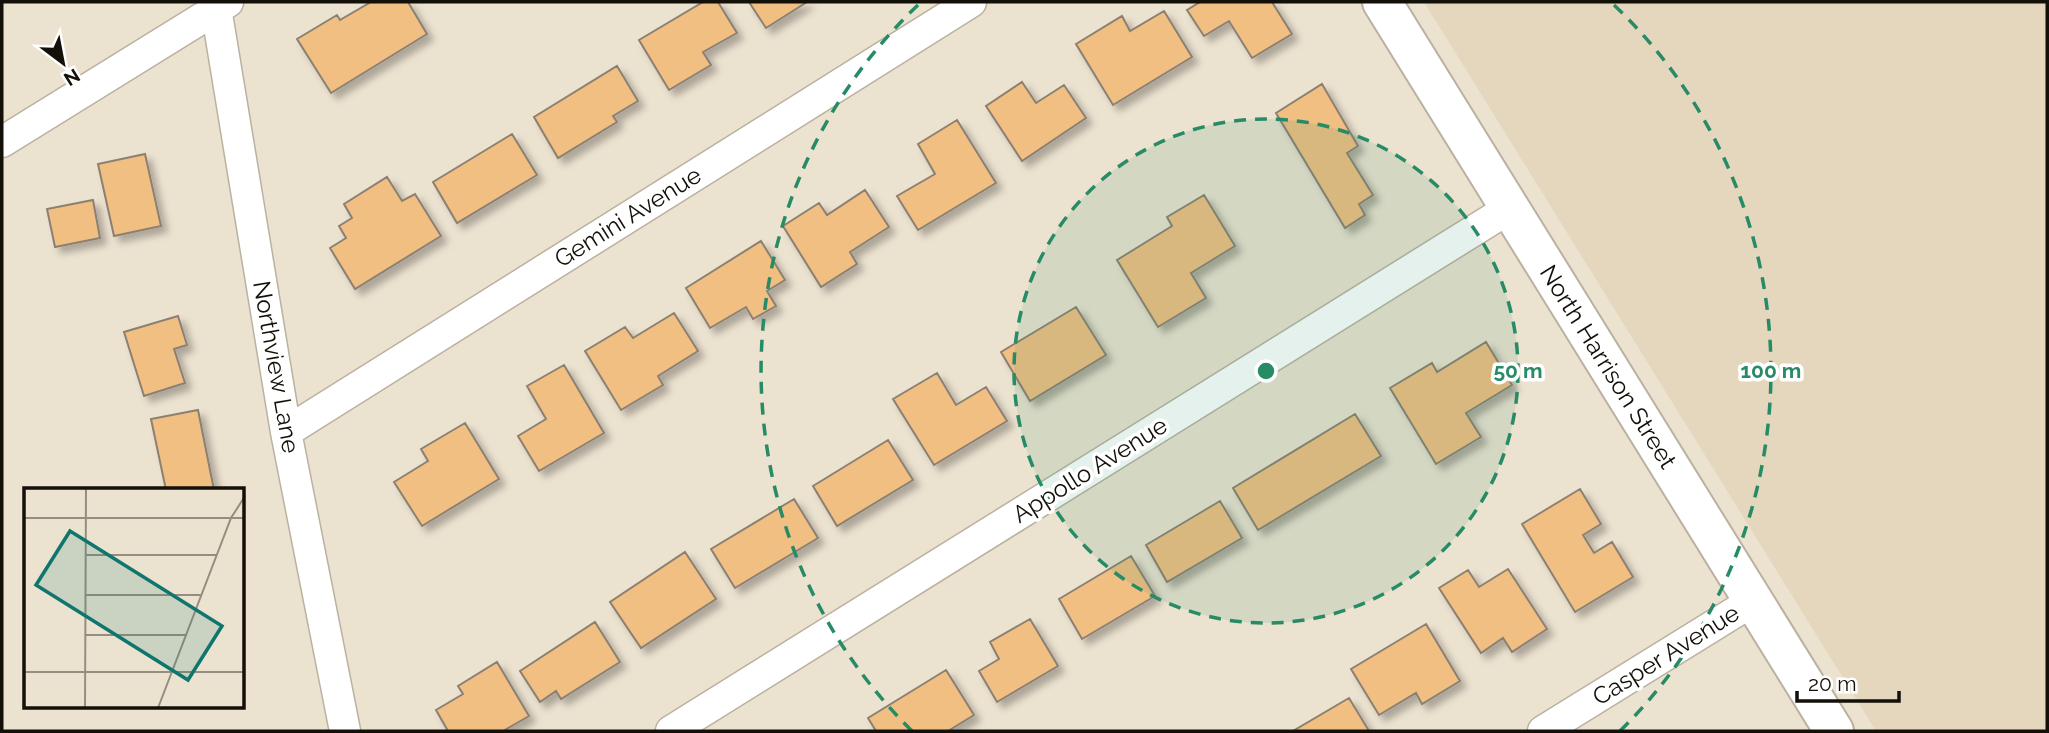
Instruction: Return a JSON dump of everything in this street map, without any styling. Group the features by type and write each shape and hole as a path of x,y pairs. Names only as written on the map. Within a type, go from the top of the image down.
{"street":[{"name":"Gemini Avenue","path":"286,432 971,2"},
{"name":"North Harrison Street","path":"1382,2 1834,731"},
{"name":"Northview Lane","path":"220,4 286,432 345,731"},
{"path":"2,142 220,4"},
{"name":"Appollo Avenue","path":"671,731 1510,208"},
{"name":"Casper Avenue","path":"1542,731 1753,601"}],"shaded area":[{"path":"1424,2 2047,2 2047,731 1876,731"}],"building":[{"path":"371,2 408,2 427,34 331,93 297,39 337,15 340,20"},
{"path":"703,2 718,2 737,33 703,52 711,65 669,90 639,40"},
{"path":"749,2 807,2 766,28"},
{"path":"1200,2 1272,2 1292,34 1252,58 1229,21 1204,36 1187,10"},
{"path":"1164,11 1192,57 1113,105 1076,44 1122,16 1130,31"},
{"path":"617,66 638,101 613,116 617,122 558,158 534,117"},
{"path":"1022,82 1036,103 1064,85 1086,118 1022,161 986,106"},
{"path":"1322,84 1358,146 1347,153 1373,195 1359,204 1365,215 1345,228 1276,113"},
{"path":"957,120 996,183 918,230 897,196 935,174 918,144"},
{"path":"512,134 537,175 457,223 433,182"},
{"path":"145,154 161,226 114,236 98,164"},
{"path":"387,177 402,201 415,194 441,236 355,289 330,248 346,238 339,226 352,218 344,204"},
{"path":"865,190 889,227 850,252 857,264 821,287 783,226 819,203 827,215"},
{"path":"1204,195 1235,246 1191,273 1206,298 1158,327 1117,260 1172,226 1167,217"},
{"path":"93,200 100,238 55,247 47,209"},
{"path":"761,241 785,280 767,291 776,306 753,319 746,307 710,328 686,288"},
{"path":"1076,307 1106,355 1030,401 1001,352"},
{"path":"674,313 698,351 658,376 663,385 621,410 585,351 625,327 633,338"},
{"path":"178,316 187,345 174,349 185,383 144,396 124,332"},
{"path":"1486,342 1512,385 1466,413 1481,437 1436,464 1390,388 1432,363 1437,372"},
{"path":"564,365 604,433 539,471 518,436 546,419 527,386"},
{"path":"937,373 956,405 986,387 1007,421 934,465 893,399"},
{"path":"198,410 214,488 166,488 151,419"},
{"path":"1355,414 1381,456 1258,530 1233,488"},
{"path":"465,423 499,479 422,526 394,482 428,461 421,449"},
{"path":"888,440 913,480 837,526 813,486"},
{"path":"1580,489 1601,524 1583,535 1594,553 1612,542 1633,577 1575,612 1522,524"},
{"path":"794,499 818,538 735,588 711,549"},
{"path":"1220,501 1242,538 1167,582 1146,545"},
{"path":"685,552 716,599 641,648 610,602"},
{"path":"1131,556 1155,596 1082,639 1059,599"},
{"path":"1508,569 1547,629 1512,652 1503,638 1481,653 1439,588 1468,570 1479,587"},
{"path":"1030,619 1058,666 997,702 979,671 999,659 990,642"},
{"path":"595,622 620,662 561,699 556,691 540,702 520,671"},
{"path":"1426,624 1460,681 1422,704 1416,693 1379,715 1351,669"},
{"path":"497,662 529,716 503,731 448,731 436,710 463,694 458,686"},
{"path":"946,670 974,715 948,731 876,731 868,718"},
{"path":"1349,698 1369,731 1293,731"}]}
